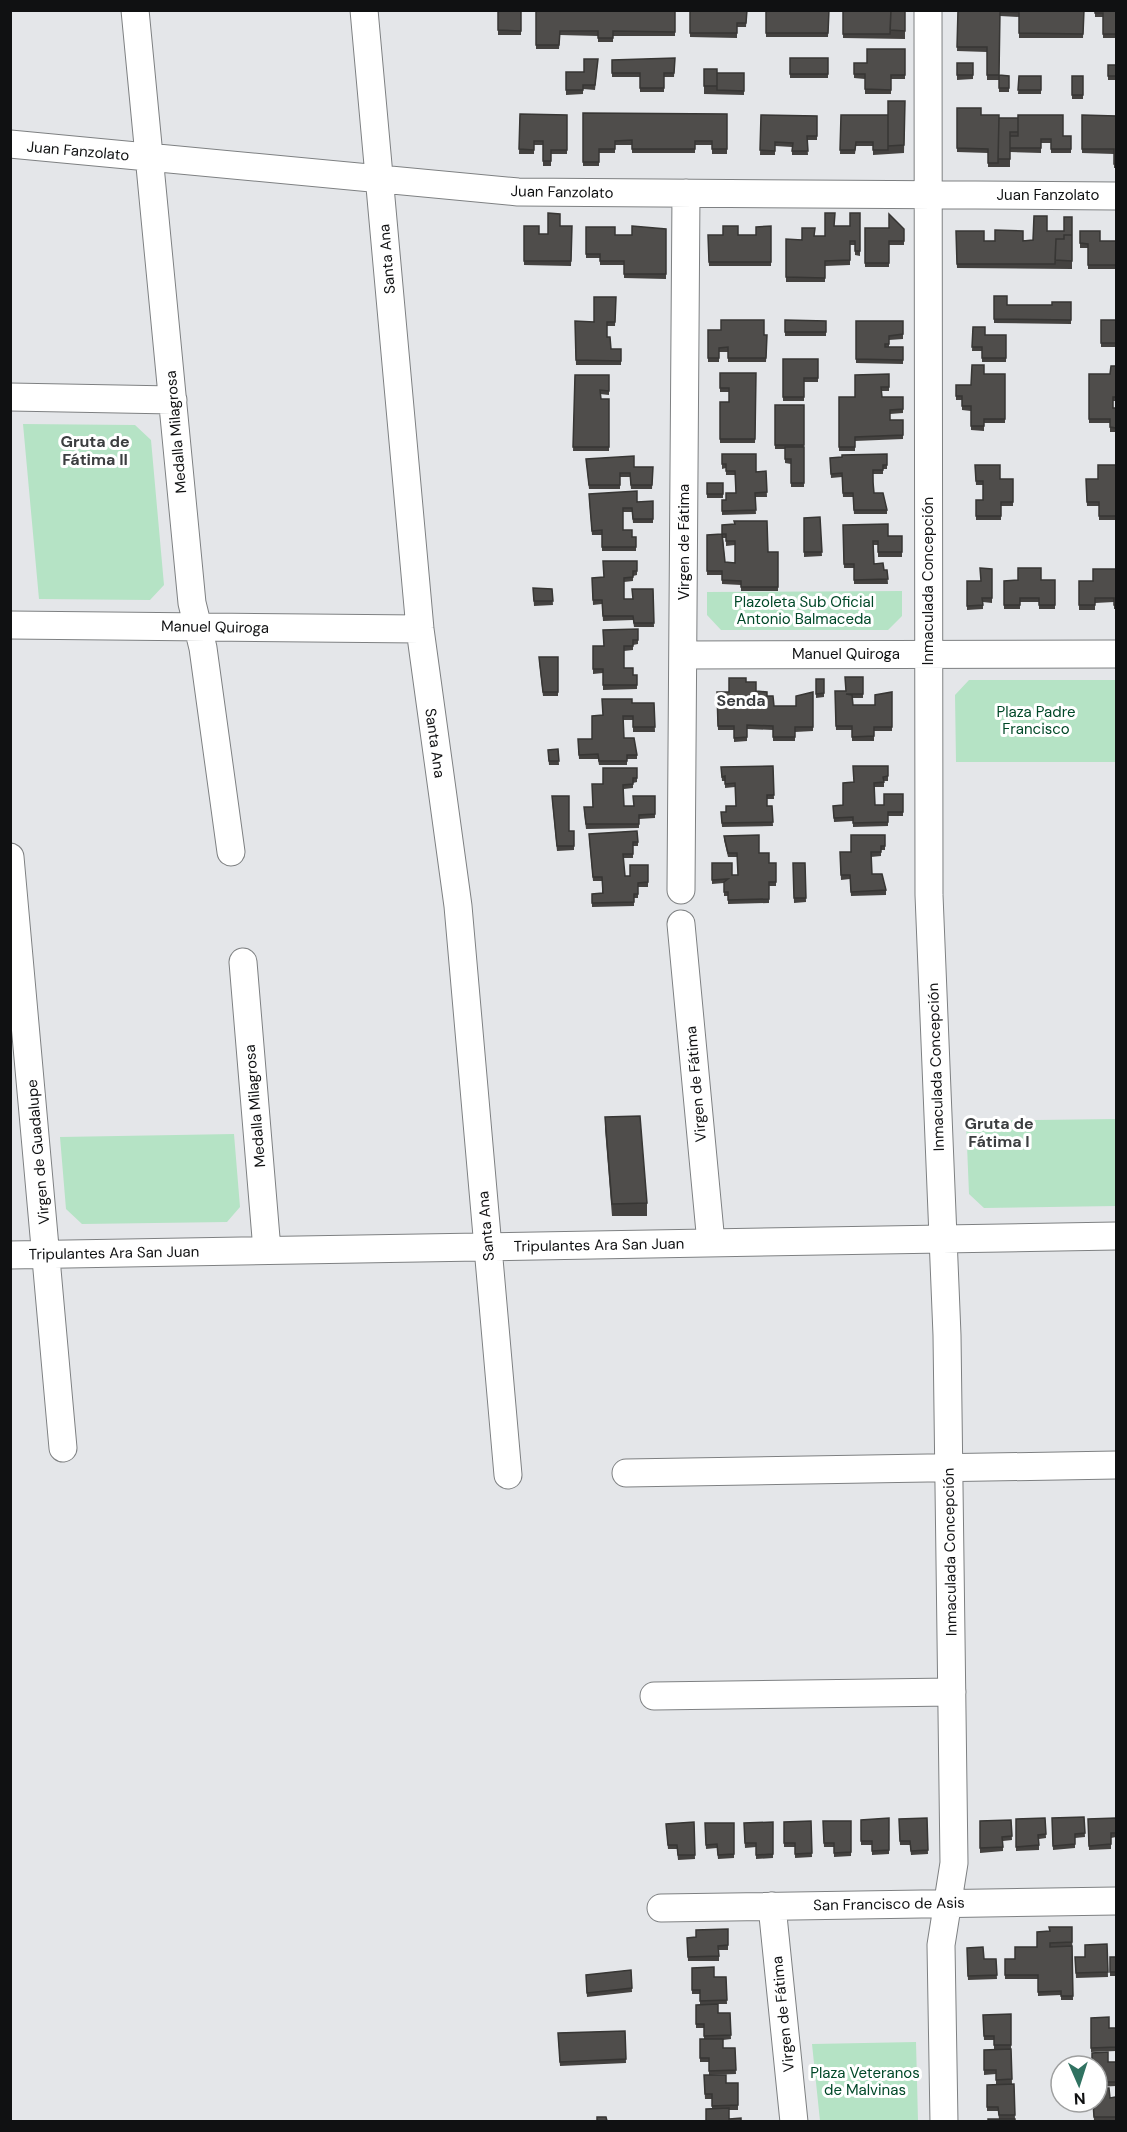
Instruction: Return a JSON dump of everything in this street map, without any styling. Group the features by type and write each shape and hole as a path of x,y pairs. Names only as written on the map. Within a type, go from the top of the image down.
{"street":[{"name":"Medalla Milagrosa","path":"135,10 192,603 198,627 231,852"},
{"name":"Santa Ana","path":"364,10 420,630 458,906 508,1475"},
{"name":"Inmaculada Concepción","path":"928,10 929,906 943,1239 954,1863 941,1945 944,2121"},
{"name":"Juan Fanzolato","path":"10,144 518,192 1116,196"},
{"name":"Virgen de Fátima","path":"681,890 686,193"},
{"path":"10,397 173,400"},
{"name":"Manuel Quiroga","path":"10,625 420,630"},
{"name":"Manuel Quiroga","path":"683,655 1116,654"},
{"name":"Virgen de Guadalupe","path":"10,857 63,1448"},
{"name":"Virgen de Fátima","path":"681,924 711,1243"},
{"name":"Medalla Milagrosa","path":"243,962 267,1250"},
{"name":"Tripulantes Ara San Juan","path":"10,1255 1116,1236"},
{"path":"626,1473 1116,1465"},
{"path":"654,1696 952,1692"},
{"name":"San Francisco de Asis","path":"661,1908 1116,1901"},
{"name":"Virgen de Fátima","path":"772,1906 794,2121"}],"green space":[{"path":"23,424 135,425 151,440 164,585 150,600 39,599"},
{"name":"Plazoleta Sub Oficial Antonio Balmaceda","path":"902,591 902,616 888,630 721,630 707,615 707,592"},
{"name":"Plaza Padre Francisco","path":"969,680 1116,680 1116,762 956,762 955,695"},
{"path":"1116,1119 1116,1206 984,1208 969,1194 966,1121"},
{"path":"234,1134 240,1207 227,1222 82,1224 66,1209 60,1137"},
{"name":"Plaza Veteranos de Malvinas","path":"916,2042 918,2121 820,2121 812,2044"}],"building":[{"path":"498,10 521,10 521,31 498,30"},
{"path":"536,10 675,10 675,32 613,31 613,38 598,38 598,31 560,31 559,45 536,45"},
{"path":"690,10 747,10 746,23 737,23 737,33 690,33"},
{"path":"766,10 829,10 828,33 766,33"},
{"path":"843,10 891,10 890,34 843,34"},
{"path":"891,10 905,10 905,31 890,30"},
{"path":"958,10 1084,10 1083,34 1019,33 1019,12 1000,12 999,75 987,75 987,47 957,47"},
{"path":"1095,10 1116,10 1116,34 1103,34 1103,13 1095,13"},
{"path":"867,49 905,49 905,75 891,75 891,90 865,89 865,74 854,74 854,63 867,63"},
{"path":"675,58 674,73 664,73 664,88 640,88 640,73 612,73 612,60"},
{"path":"790,58 828,58 828,74 790,74"},
{"path":"584,59 598,59 595,85 583,85 583,90 566,90 566,72 584,72"},
{"path":"957,63 973,63 973,75 957,75"},
{"path":"1108,65 1116,65 1116,76 1108,76"},
{"path":"704,69 717,69 717,86 704,86"},
{"path":"717,73 744,73 744,91 717,90"},
{"path":"999,75 1009,76 1009,88 999,88"},
{"path":"1019,76 1041,76 1041,90 1018,90"},
{"path":"1072,76 1083,76 1083,95 1072,95"},
{"path":"888,101 905,101 904,145 888,146"},
{"path":"957,108 981,108 981,115 999,115 998,163 988,163 988,149 957,148"},
{"path":"583,113 727,114 727,149 712,149 712,141 695,141 695,149 632,149 632,140 615,141 615,149 599,149 599,162 583,162"},
{"path":"520,114 567,115 567,150 551,150 551,161 543,161 543,141 534,141 534,150 519,149"},
{"path":"761,115 817,116 817,136 807,136 808,151 792,151 793,143 775,142 775,151 760,150"},
{"path":"841,115 888,115 888,150 873,150 873,142 856,142 855,150 840,150"},
{"path":"1018,115 1063,115 1063,136 1071,136 1071,149 1051,149 1051,139 1041,139 1041,148 1010,148 1010,136 1018,136"},
{"path":"1082,115 1116,116 1116,164 1114,164 1114,149 1082,149"},
{"path":"999,118 1018,118 1018,132 1010,132 1010,159 998,159"},
{"path":"548,213 560,214 560,226 572,226 571,261 524,261 524,226 539,226 539,234 548,234"},
{"path":"825,213 835,213 834,226 850,226 850,213 860,213 860,251 855,251 855,241 850,241 850,260 825,261 825,278 786,277 786,239 802,240 802,228 815,228 814,236 825,236"},
{"path":"889,214 904,229 904,241 889,241 889,263 865,263 865,228 889,228"},
{"path":"1034,216 1047,216 1047,231 1064,231 1064,217 1072,217 1072,235 1064,235 1064,239 1056,239 1055,264 957,264 956,231 984,231 984,241 995,241 995,230 1023,231 1023,241 1033,240"},
{"path":"632,226 666,229 666,274 624,274 624,261 600,261 600,254 586,254 586,227 615,227 615,235 632,235"},
{"path":"723,226 738,226 738,235 756,235 756,227 771,226 771,262 709,262 708,235 723,235"},
{"path":"1080,231 1100,231 1100,241 1116,241 1116,265 1088,265 1088,244 1080,243"},
{"path":"1064,235 1072,235 1072,261 1055,260 1056,239 1064,239"},
{"path":"994,296 1007,296 1007,305 1052,305 1052,302 1071,302 1071,320 994,319"},
{"path":"594,297 616,297 615,322 607,322 607,337 610,337 611,349 621,349 621,361 576,360 575,321 594,322"},
{"path":"721,320 764,320 764,335 767,335 766,358 728,358 728,347 719,348 719,358 708,358 708,330 721,330"},
{"path":"785,320 826,321 826,332 785,332"},
{"path":"1101,320 1116,320 1116,343 1101,343"},
{"path":"856,321 903,321 903,334 889,336 889,344 885,344 885,347 903,347 903,360 856,359"},
{"path":"973,327 985,327 985,335 1006,335 1006,358 982,358 982,347 972,347"},
{"path":"783,359 818,359 818,378 804,378 804,397 783,397"},
{"path":"972,365 984,365 984,374 1005,374 1005,419 984,419 984,426 971,426 971,406 962,406 962,396 956,396 956,385 971,385"},
{"path":"1111,366 1116,366 1116,397 1113,397 1113,408 1116,408 1116,428 1110,427 1110,419 1089,419 1089,374 1110,374"},
{"path":"720,373 756,373 755,439 720,439 720,402 729,402 729,388 720,388"},
{"path":"889,374 889,387 881,387 882,397 903,397 903,409 890,410 890,420 903,420 903,435 855,437 855,447 839,447 839,397 855,397 855,375"},
{"path":"575,375 609,375 609,391 600,390 601,399 609,399 609,447 573,447"},
{"path":"775,405 804,405 804,445 775,445"},
{"path":"785,447 804,447 804,483 791,483 791,459 785,459"},
{"path":"722,454 756,454 756,472 766,471 767,492 755,493 756,510 722,511 722,500 726,500 726,493 736,493 735,471 726,471 726,464 722,464"},
{"path":"887,454 887,465 883,465 883,470 873,470 873,482 874,493 883,493 887,510 854,510 853,493 843,493 842,473 831,474 830,458 842,457 842,455"},
{"path":"634,456 634,467 653,467 652,485 631,485 630,473 620,473 620,485 589,485 586,459"},
{"path":"975,465 1000,465 1000,479 1013,479 1013,502 1001,502 1001,516 976,516 976,500 983,500 983,481 976,481"},
{"path":"1098,465 1116,465 1116,516 1099,516 1099,502 1087,502 1086,479 1098,479"},
{"path":"707,483 723,483 723,494 707,494"},
{"path":"637,491 637,502 653,501 653,519 633,519 632,508 623,508 623,530 632,530 632,537 636,537 636,547 602,547 602,530 592,531 589,494"},
{"path":"820,517 822,552 804,552 804,518"},
{"path":"734,521 767,521 768,552 778,552 778,587 741,587 741,581 722,580 722,571 707,571 707,535 722,534 722,525 735,524","holes":["722,534 726,534 726,541 735,541 735,563 725,562"]},
{"path":"888,524 888,536 902,536 902,552 878,552 878,541 873,541 874,564 883,563 888,579 854,580 854,564 844,564 843,525"},
{"path":"603,561 637,561 637,571 633,571 633,577 624,578 624,599 633,599 632,589 653,589 654,623 634,623 633,616 603,616 602,600 593,600 592,578 604,577"},
{"path":"980,568 992,569 992,598 982,598 983,605 967,606 967,581 981,581"},
{"path":"1018,568 1041,568 1041,580 1055,580 1055,605 1039,605 1039,598 1020,598 1020,605 1004,605 1004,581 1018,580"},
{"path":"1093,569 1116,569 1116,605 1114,605 1114,598 1095,598 1095,605 1079,605 1079,581 1093,581"},
{"path":"533,588 552,589 553,601 534,601"},
{"path":"638,629 638,640 633,640 633,646 624,646 624,668 633,668 633,675 637,675 637,685 603,685 603,669 593,669 593,646 604,646 603,630"},
{"path":"539,657 558,657 558,692 543,692"},
{"path":"845,677 863,677 863,694 846,694 852,695 853,705 875,705 875,695 892,692 892,727 874,727 874,736 852,737 852,726 836,726 835,691 846,691"},
{"path":"729,678 746,678 746,682 756,682 756,691 767,692 767,696 773,696 774,706 796,706 796,696 813,692 813,727 795,727 795,737 773,737 773,726 747,725 747,737 734,738 734,726 718,726 717,692 729,692","holes":["735,699 746,699 746,706 735,706"]},
{"path":"816,679 824,679 824,693 816,694"},
{"path":"602,699 632,699 632,703 654,703 655,727 633,727 633,716 623,716 624,738 634,738 637,755 627,755 627,761 599,761 598,754 579,755 578,739 592,739 592,716 603,715"},
{"path":"558,749 559,761 549,761 548,750"},
{"path":"773,766 774,795 767,795 767,806 772,806 773,822 722,823 721,812 726,812 726,806 736,806 735,783 725,784 725,776 722,777 721,767"},
{"path":"853,766 888,766 888,776 883,777 884,782 874,783 875,805 884,805 884,794 903,794 903,812 888,812 888,822 853,823 853,817 834,818 833,806 843,805 843,783 854,782"},
{"path":"603,768 637,768 637,778 633,778 633,784 623,785 624,806 634,806 633,796 655,796 655,814 639,815 639,824 586,824 584,807 593,807 592,784 603,784"},
{"path":"552,796 569,796 569,831 574,831 574,846 557,846"},
{"path":"637,831 638,842 633,842 633,854 623,854 625,876 630,876 630,865 648,865 648,882 638,883 638,894 634,894 634,902 592,903 592,894 603,893 602,877 593,877 589,834"},
{"path":"759,835 759,853 769,853 769,863 776,863 776,882 769,882 769,899 728,900 728,892 724,892 724,882 728,879 712,880 712,863 732,863 732,875 738,875 737,853 728,853 724,836"},
{"path":"851,835 885,835 885,846 881,846 881,852 871,852 872,874 882,874 886,890 851,892 850,875 841,875 840,852 851,852"},
{"path":"793,863 805,863 806,898 794,898"},
{"path":"640,1116 647,1203 612,1204 605,1117"},
{"path":"1084,1817 1085,1833 1075,1834 1075,1844 1053,1846 1052,1818"},
{"path":"889,1818 889,1850 872,1851 872,1841 861,1841 861,1820"},
{"path":"927,1818 928,1850 911,1851 910,1841 900,1841 899,1819"},
{"path":"1045,1818 1046,1834 1038,1835 1039,1845 1016,1847 1016,1819"},
{"path":"1116,1818 1116,1833 1111,1833 1111,1844 1089,1846 1088,1819"},
{"path":"1011,1820 1012,1836 1002,1837 1003,1847 980,1848 980,1821"},
{"path":"811,1821 812,1853 795,1854 795,1843 784,1843 784,1822"},
{"path":"823,1821 851,1821 851,1852 834,1853 834,1843 824,1843"},
{"path":"694,1822 695,1855 678,1855 677,1845 668,1845 666,1824"},
{"path":"773,1822 773,1854 756,1855 756,1843 745,1843 744,1823"},
{"path":"705,1823 734,1823 734,1854 718,1855 717,1844 706,1845"},
{"path":"1049,1927 1072,1927 1072,1942 1050,1943 1050,1947 1072,1946 1073,1996 1061,1996 1061,1991 1038,1992 1038,1975 1005,1975 1005,1959 1015,1959 1015,1947 1037,1947 1037,1932 1050,1931"},
{"path":"728,1929 728,1945 718,1946 719,1956 688,1957 687,1938 696,1937 696,1930"},
{"path":"1107,1944 1108,1972 1076,1973 1075,1957 1085,1957 1085,1945"},
{"path":"983,1947 984,1959 996,1959 997,1975 968,1976 967,1948"},
{"path":"1110,1957 1116,1957 1116,1972 1110,1972"},
{"path":"714,1967 714,1977 726,1977 727,2000 700,2001 700,1990 692,1990 692,1968"},
{"path":"631,1970 632,1988 587,1993 586,1975"},
{"path":"718,2004 718,2013 730,2013 731,2035 704,2036 704,2024 696,2024 696,2005"},
{"path":"1011,2014 1011,2045 994,2045 994,2036 984,2036 983,2015"},
{"path":"1109,2017 1109,2028 1116,2028 1116,2047 1091,2048 1091,2018"},
{"path":"625,2031 626,2059 560,2062 558,2033"},
{"path":"700,2039 723,2039 723,2048 735,2048 736,2070 709,2071 709,2058 700,2058"},
{"path":"1011,2049 1012,2079 996,2080 996,2070 984,2070 984,2050"},
{"path":"1108,2052 1108,2054 1092,2054"},
{"path":"1109,2062 1116,2062 1116,2082 1109,2082"},
{"path":"704,2075 726,2075 726,2083 738,2083 738,2105 712,2106 712,2094 705,2094"},
{"path":"1014,2084 1015,2115 999,2115 998,2107 987,2107 987,2085"},
{"path":"1109,2088 1110,2098 1116,2097 1116,2117 1094,2117 1094,2114 1109,2114"},
{"path":"729,2108 729,2119 741,2118 741,2121 706,2121 706,2109"},
{"path":"597,2117 606,2117 607,2121 597,2121"},
{"path":"988,2119 1015,2119 1015,2121 988,2121"}],"district":[{"name":"Gruta de Fátima II","path":"95,450"},
{"name":"Senda","path":"741,700"},
{"name":"Gruta de Fátima I","path":"999,1132"}]}
